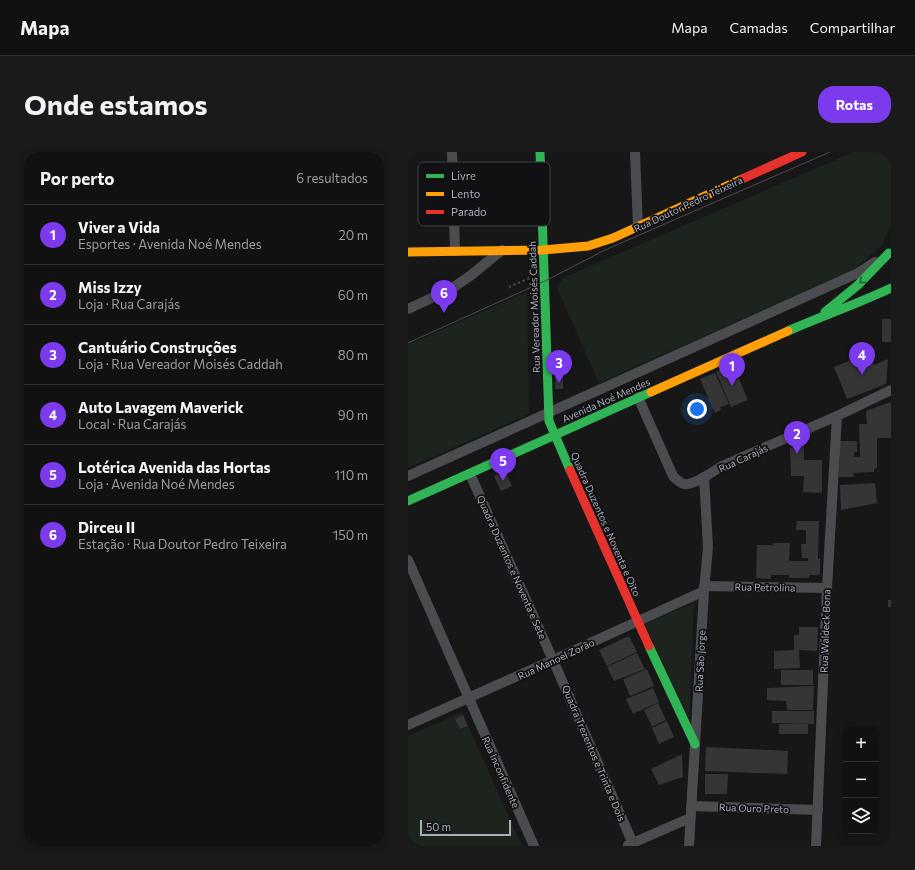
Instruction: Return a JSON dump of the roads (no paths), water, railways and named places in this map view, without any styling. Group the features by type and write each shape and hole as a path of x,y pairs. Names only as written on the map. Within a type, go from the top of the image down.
{"street":[{"path":"452,152 452,162"},
{"name":"Rua Vereador Moisés Caddah","path":"540,152 540,162"},
{"path":"635,152 638,227"},
{"name":"Rua Doutor Pedro Teixeira","path":"408,252 542,250 588,246 638,227 802,152"},
{"path":"454,226 455,251"},
{"name":"Rua Vereador Moisés Caddah","path":"542,226 545,282 548,414 549,421 555,435"},
{"path":"408,308 451,289 470,276 502,250"},
{"path":"408,476 858,273 890,250"},
{"path":"890,250 889,262 891,268"},
{"name":"Avenida Noé Mendes","path":"815,320 847,294 890,250"},
{"name":"Avenida Noé Mendes","path":"408,501 638,397 891,288"},
{"name":"Rua Carajás","path":"638,397 673,476 683,484 695,482 722,466 837,416 891,390"},
{"name":"Rua Waldeck Bona","path":"816,846 827,588 837,416"},
{"name":"Quadra Duzentos e Noventa e Oito","path":"555,435 637,621 695,744"},
{"name":"Quadra Duzentos e Noventa e Sete","path":"470,474 554,660"},
{"name":"Rua São Jorge","path":"689,846 704,588 708,548 704,477"},
{"name":"Rua Inconfidente","path":"408,560 534,846"},
{"name":"Rua Petrolina","path":"704,588 827,588"},
{"name":"Rua Manoel Zorão","path":"408,725 554,660 704,588"},
{"name":"Quadra Trezentos e Trinta e Dois","path":"554,660 631,845"},
{"name":"Rua Ouro Preto","path":"691,806 818,810"},
{"path":"631,845 690,818"}],"tram line":[{"path":"408,343 545,281 605,250 830,152"}],"place":[{"name":"Dirceu II","path":"444,313"},
{"name":"Auto Lavagem Maverick","path":"862,375"},
{"name":"Cantuário Construções","path":"559,383"},
{"name":"Viver a Vida","path":"732,386"},
{"name":"Miss Izzy","path":"797,454"},
{"name":"Lotérica Avenida das Hortas","path":"503,481"}]}
